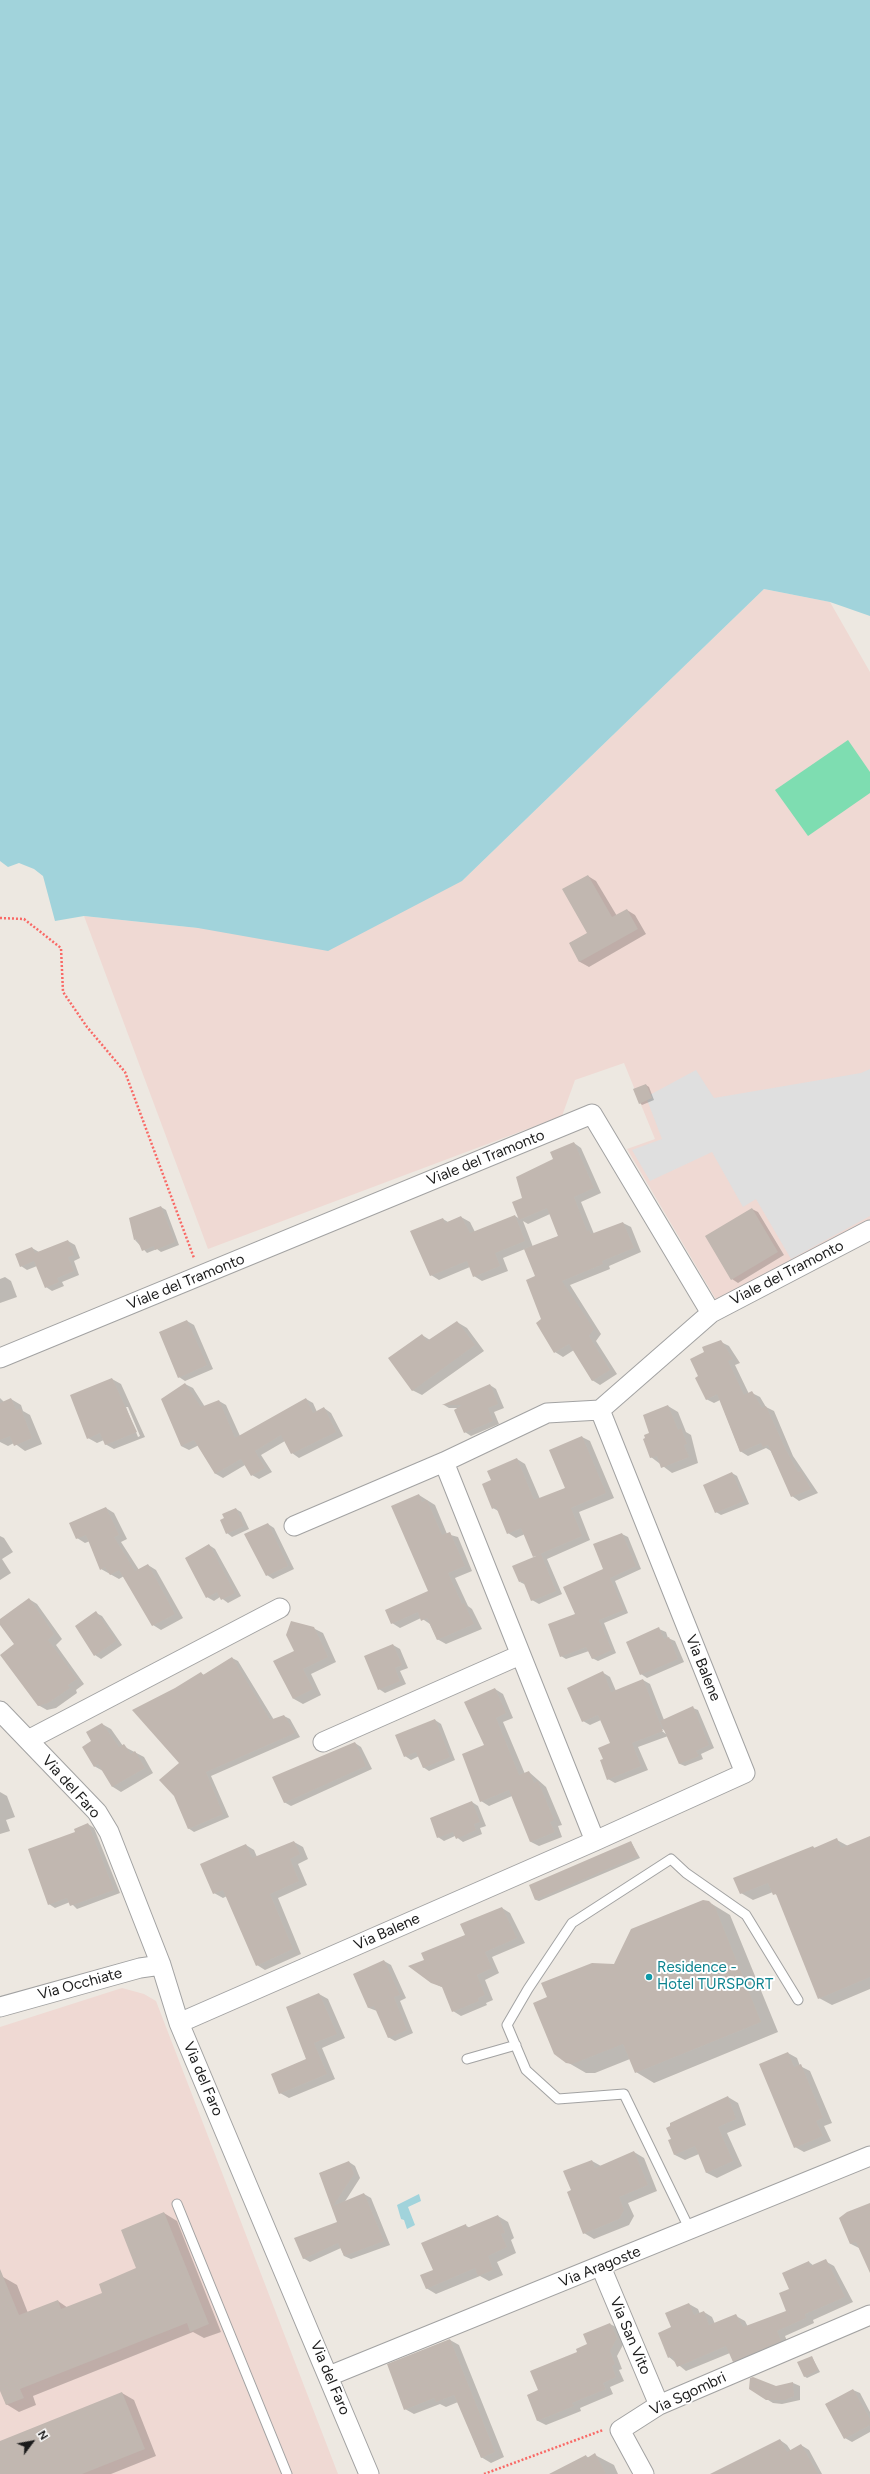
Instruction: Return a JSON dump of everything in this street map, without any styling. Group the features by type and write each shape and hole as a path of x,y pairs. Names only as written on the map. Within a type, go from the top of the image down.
{"street":[{"name":"Viale del Tramonto","path":"0,1358 592,1114 711,1313 870,1230"},
{"path":"294,1526 444,1462 547,1413 600,1410 711,1313"},
{"name":"Via Balene","path":"179,2023 595,1842 745,1773 600,1410"},
{"path":"444,1462 595,1842"},
{"path":"28,1740 280,1608"},
{"path":"323,1742 520,1655"},
{"name":"Via del Faro","path":"0,1711 97,1812 109,1832 161,1965 179,2023 369,2474"},
{"name":"Via Occhiate","path":"0,2007 140,1968 161,1965"},
{"name":"Via Aragoste","path":"329,2376 601,2267 870,2156"},
{"name":"Via San Vito","path":"601,2267 659,2405"},
{"name":"Via Sgombri","path":"620,2430 659,2405 870,2315"},
{"path":"620,2430 644,2474"}],"lane":[{"path":"690,2230 624,2094 558,2099 526,2070 507,2025 528,1989 572,1923 671,1859 686,1874 746,1915 798,2000"},
{"path":"467,2059 516,2045"},
{"path":"178,2204 287,2474"}],"path":[{"path":"0,918 24,918 61,948 63,992 87,1027 125,1072 200,1276"},
{"path":"484,2474 598,2430 620,2430"}],"shaded area":[{"path":"764,589 830,602 870,672 870,1220 718,1303 627,1149 655,1139 624,1063 575,1080 562,1116 208,1249 84,916 198,928 462,881"},
{"path":"870,1069 870,1216 791,1259 756,1199 743,1207 712,1152 650,1181 632,1150 662,1139 646,1097 696,1070 714,1098 861,1073"},
{"path":"122,1988 144,1994 156,2001 338,2474 0,2474 0,2027"}],"green space":[{"path":"848,740 870,772 870,793 808,836 775,790"}],"water":[{"path":"0,0 870,0 870,616 830,602 764,589 462,881 328,951 198,928 84,916 55,921 43,876 34,869 19,863 8,867 0,861"},
{"path":"419,2194 421,2201 408,2207 415,2225 407,2229 404,2220 401,2219 397,2205"}],"building":[{"path":"588,875 612,917 627,909 638,929 579,962 569,943 587,933 562,889"},
{"path":"646,1084 652,1098 639,1104 633,1089"},
{"path":"574,1142 594,1188 574,1197 587,1231 589,1230 591,1234 623,1222 634,1248 602,1261 603,1264 562,1281 594,1329 589,1336 610,1370 592,1381 569,1344 554,1353 536,1323 541,1319 526,1280 535,1276 524,1249 558,1236 547,1208 519,1220 512,1202 522,1198 516,1177 553,1159 550,1152"},
{"path":"161,1206 175,1242 155,1250 154,1246 142,1251 137,1239 134,1240 129,1218"},
{"path":"752,1208 778,1252 731,1280 705,1236"},
{"path":"515,1215 525,1241 495,1253 500,1266 473,1277 467,1261 430,1276 410,1231 443,1218 445,1223 461,1216 470,1233"},
{"path":"68,1240 74,1255 68,1257 74,1271 57,1278 59,1282 45,1288 34,1261 20,1267 15,1254 32,1247 35,1253"},
{"path":"187,1320 207,1365 178,1378 159,1332"},
{"path":"457,1321 475,1345 412,1391 388,1358 422,1334 427,1341"},
{"path":"721,1340 733,1359 728,1361 744,1395 752,1391 762,1408 766,1406 786,1450 798,1472 801,1471 811,1489 791,1497 768,1445 763,1447 761,1443 740,1452 717,1394 706,1400 695,1378 698,1376 690,1359 704,1352 702,1347"},
{"path":"112,1378 137,1432 105,1445 100,1433 87,1439 70,1395"},
{"path":"185,1383 201,1407 219,1400 235,1438 306,1398 313,1413 324,1407 336,1432 291,1454 281,1435 255,1451 265,1468 251,1476 241,1459 215,1474 194,1440 181,1446 161,1399"},
{"path":"490,1384 498,1404 488,1408 493,1421 464,1433 454,1410 462,1405 442,1405"},
{"path":"11,1398 16,1410 21,1409 32,1438 14,1446 10,1436 0,1440 0,1403"},
{"path":"668,1405 678,1430 681,1428 687,1444 684,1445 689,1457 661,1468 657,1456 650,1458 643,1439 645,1438 644,1435 649,1433 643,1415"},
{"path":"582,1436 606,1493 571,1508 582,1536 533,1557 521,1528 507,1534 496,1507 492,1509 482,1484 491,1480 487,1471 517,1458 534,1500 565,1488 549,1450"},
{"path":"732,1472 744,1501 715,1513 703,1485"},
{"path":"419,1494 422,1502 427,1500 442,1535 450,1532 465,1566 448,1573 462,1604 464,1603 474,1624 437,1640 427,1618 421,1621 418,1612 391,1624 385,1610 428,1591 391,1506"},
{"path":"106,1507 119,1535 114,1537 135,1571 148,1564 175,1614 152,1626 119,1570 110,1575 105,1567 100,1570 86,1535 76,1539 69,1523"},
{"path":"236,1508 244,1526 226,1534 220,1520 224,1518 222,1514"},
{"path":"268,1523 288,1566 266,1576 244,1534"},
{"path":"622,1533 636,1566 610,1578 624,1610 599,1620 612,1650 592,1659 586,1647 560,1657 548,1624 575,1614 563,1587 603,1569 593,1544"},
{"path":"209,1544 235,1593 221,1600 217,1592 206,1598 185,1558"},
{"path":"541,1554 556,1591 531,1601 523,1581 519,1582 512,1566"},
{"path":"29,1598 54,1634 48,1640 77,1679 68,1685 70,1688 48,1703 38,1706 0,1655 14,1644 0,1625 0,1619"},
{"path":"96,1611 116,1641 94,1656 75,1626"},
{"path":"291,1621 314,1627 328,1657 303,1669 313,1689 293,1699 273,1661 294,1651 286,1635"},
{"path":"659,1627 664,1639 669,1637 678,1659 640,1675 626,1642"},
{"path":"393,1644 402,1665 395,1668 400,1681 378,1690 364,1656"},
{"path":"232,1657 270,1720 284,1715 295,1733 206,1772 223,1814 188,1829 174,1796 159,1780 179,1763 132,1710 175,1688 201,1672 203,1675"},
{"path":"603,1671 611,1692 643,1679 663,1731 632,1743 641,1766 607,1780 600,1760 603,1759 598,1748 610,1743 598,1715 582,1722 567,1688"},
{"path":"495,1688 506,1713 496,1718 519,1775 529,1771 534,1783 538,1781 554,1820 550,1822 555,1832 530,1842 509,1790 480,1802 462,1754 484,1745 464,1702"},
{"path":"693,1706 709,1745 696,1751 699,1756 679,1764 660,1721"},
{"path":"435,1719 450,1757 423,1768 416,1752 404,1757 395,1735"},
{"path":"102,1723 119,1747 124,1744 131,1754 135,1751 145,1768 112,1787 98,1764 94,1767 82,1747 91,1741 86,1732"},
{"path":"355,1742 366,1766 284,1803 272,1777"},
{"path":"472,1801 480,1822 474,1824 476,1830 456,1839 453,1832 437,1838 430,1818"},
{"path":"88,1823 114,1890 70,1906 67,1898 48,1905 28,1849 75,1832 74,1829"},
{"path":"870,1836 870,1977 818,1999 776,1894 773,1895 768,1883 740,1894 733,1878 837,1838 841,1848"},
{"path":"294,1841 300,1854 290,1859 299,1881 270,1894 293,1949 256,1966 223,1890 213,1894 200,1864 246,1844 252,1858"},
{"path":"631,1841 638,1856 535,1900 529,1885"},
{"name":"Residence - Hotel TURSPORT","path":"703,1900 709,1901 715,1907 761,2022 635,2073 623,2044 572,2064 566,2063 554,2054 533,2003 547,1997 541,1983 592,1963 614,1964 631,1929"},
{"path":"502,1907 517,1938 485,1952 492,1968 477,1975 485,1995 478,1998 479,2001 452,2012 442,1987 431,1983 408,1966 424,1960 421,1953 465,1935 460,1924"},
{"path":"384,1960 400,1995 394,1997 407,2030 388,2038 374,2006 368,2008 353,1974"},
{"path":"319,1993 337,2034 314,2043 327,2074 279,2094 271,2074 306,2059 286,2007"},
{"path":"788,2052 794,2067 801,2064 823,2118 816,2121 823,2136 794,2148 759,2064"},
{"path":"728,2096 736,2119 718,2127 733,2161 706,2173 695,2146 674,2155 668,2140 671,2139 666,2128 670,2126 670,2123"},
{"path":"634,2151 648,2185 619,2197 624,2210 619,2219 583,2234 567,2192 571,2190 563,2171 592,2160 595,2168"},
{"path":"349,2161 354,2174 333,2206 364,2193 384,2241 344,2256 338,2243 303,2259 294,2238 337,2222 319,2173"},
{"path":"870,2203 870,2273 856,2242 850,2244 839,2218 847,2212"},
{"path":"164,2212 209,2324 190,2332 187,2323 20,2389 24,2398 6,2405 0,2391 0,2269 19,2315 58,2300 61,2309 102,2293 99,2284 136,2268 121,2230"},
{"path":"498,2215 505,2233 501,2234 507,2247 488,2256 493,2270 478,2276 475,2268 426,2289 420,2275 433,2270 421,2243 466,2224 467,2228"},
{"path":"826,2259 845,2297 805,2314 806,2318 777,2331 781,2341 733,2362 726,2346 677,2367 672,2356 668,2358 658,2333 671,2327 665,2313 689,2303 694,2315 704,2311 709,2325 736,2314 743,2327 786,2311 779,2293 789,2289 782,2273 809,2261 810,2266"},
{"path":"610,2323 617,2338 610,2351 615,2364 612,2366 616,2377 603,2383 606,2389 572,2403 574,2406 537,2421 527,2395 538,2390 530,2371 577,2352 576,2349 587,2344 583,2334"},
{"path":"450,2339 495,2452 481,2458 454,2395 436,2402 434,2398 404,2410 387,2364"},
{"path":"812,2356 818,2370 804,2377 797,2362"},
{"path":"753,2377 776,2386 793,2382 794,2396 785,2400 766,2400 749,2389 750,2378"},
{"path":"853,2389 870,2419 870,2425 844,2439 825,2404"},
{"path":"122,2392 145,2449 82,2474 0,2474 0,2441"},
{"path":"780,2439 787,2452 801,2444 818,2474 710,2474"},
{"path":"595,2453 606,2474 549,2474 586,2455 587,2458"}],"place":[{"name":"Residence - Hotel TURSPORT","path":"649,1977"}]}
